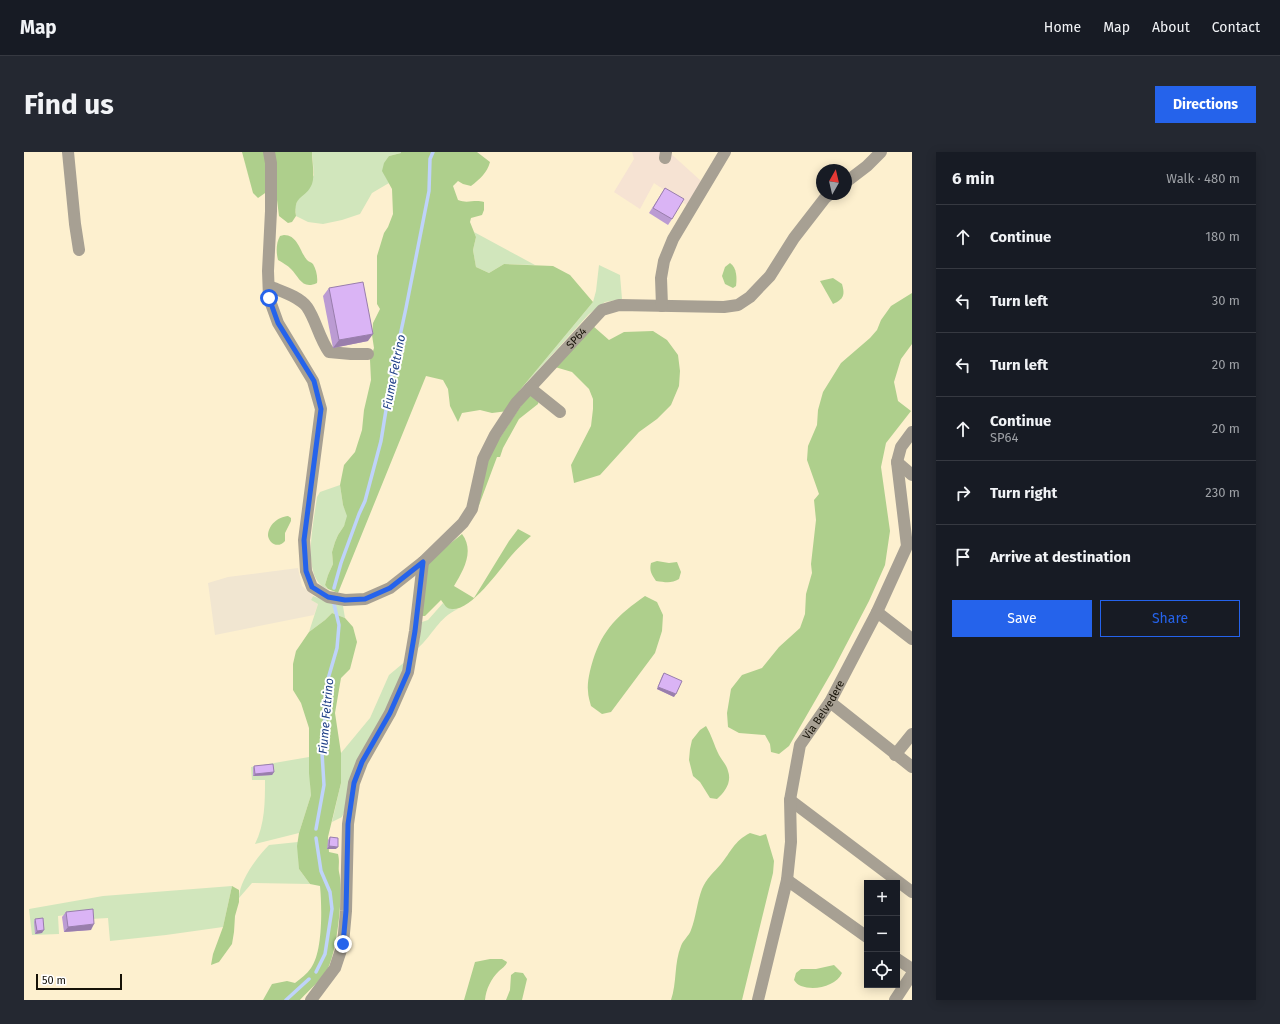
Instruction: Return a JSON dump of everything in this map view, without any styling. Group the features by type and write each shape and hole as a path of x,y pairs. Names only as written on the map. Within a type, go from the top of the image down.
{"street":[{"path":"68,152 79,250"},
{"name":"SP64","path":"269,152 271,163 271,211 268,271 269,298 278,323 314,381 321,409 304,540 306,571 312,587 328,597 345,600 365,599 390,588 423,562 463,523 472,509 483,459 495,435 516,403 602,310 619,305 724,307 738,305 750,297 770,276 794,238 823,200"},
{"path":"662,306 661,278 664,261 674,239 725,152"},
{"path":"852,177 867,166 881,152"},
{"path":"269,286 291,295 306,306 324,345 329,352 368,354"},
{"path":"530,388 560,412"},
{"name":"Via Belvedere","path":"758,1000 787,880 791,842 790,800 800,745 830,702 878,612 907,546 897,462 901,447 912,432"},
{"path":"897,462 912,475"},
{"path":"311,1000 335,968 343,944 346,911 348,824 354,783 362,762 390,713 408,672 415,631 423,562"},
{"path":"878,612 912,638"},
{"path":"830,702 912,767"},
{"path":"895,755 912,734"},
{"path":"790,800 912,892"},
{"path":"787,880 864,935"},
{"path":"900,961 912,969"},
{"path":"894,1000 912,974"}],"shaded area":[{"path":"632,152 669,152 701,181 688,206 654,183 640,209 614,192 634,159"},
{"path":"298,568 302,586 313,596 311,600 318,604 314,615 215,635 208,583 228,577"}],"green space":[{"path":"242,152 265,152 268,191 258,198 253,193"},
{"path":"271,152 312,152 313,181 307,192 298,200 296,204 296,216 292,222 288,223 279,216"},
{"path":"312,152 401,153 389,156 385,176 389,183 372,193 360,214 323,224 308,222 296,216 295,207 298,199 305,192 314,175"},
{"path":"401,152 477,152 490,162 483,176 471,186 458,181 453,186 458,200 465,202 484,202 484,210 482,215 471,218 470,222 476,237 473,250 476,267 489,273 504,264 553,266 570,275 593,302 520,390 508,411 492,413 480,410 462,413 458,422 450,406 448,389 443,380 426,376 338,593 328,589 325,585 333,564 332,552 335,542 344,526 347,516 343,505 340,485 344,465 355,452 362,430 364,410 371,380 370,360 374,348 372,335 373,323 380,309 377,304 377,256 384,233 393,214 392,189 382,171 384,163 389,156"},
{"path":"474,232 535,265 504,264 489,273 476,267 473,250 476,237"},
{"path":"284,235 293,238 296,241 307,260 313,264 317,283 312,285 304,284 294,272 278,260 277,245 280,236"},
{"path":"730,263 735,270 736,277 736,286 733,288 725,284 722,276 725,267"},
{"path":"599,265 620,275 622,299 605,302 589,314 520,390 593,302 596,291"},
{"path":"833,278 842,284 843,296 833,304 820,281"},
{"path":"912,293 912,344 901,359 894,382 898,401 911,411 886,443 881,467 890,531 885,565 869,601 834,668 789,746 779,754 771,752 770,744 765,735 739,733 728,727 727,713 731,689 742,675 762,668 779,647 800,628 805,614 806,594 812,573 811,564 816,520 814,500 819,494 807,460 808,446 817,425 818,410 823,392 841,363 877,330 881,320 891,306"},
{"path":"593,326 609,340 624,332 653,331 667,340 678,355 680,371 679,386 671,405 657,419 639,432 600,475 574,483 571,465 591,426 593,399 589,389 572,372 555,367"},
{"path":"530,392 539,399 538,404 519,419 503,448 500,457 497,457 478,508 486,459"},
{"path":"340,485 343,505 348,516 338,535 332,552 333,564 325,585 328,589 319,583 314,574 311,562 312,534 317,497 320,492"},
{"path":"288,516 291,518 291,521 285,533 285,541 278,545 271,542 268,536 270,528 277,520"},
{"path":"518,529 531,536 513,553 493,579 476,597 460,608 452,609 444,605 441,600 425,616 422,616 426,563 462,534 466,540 468,554 461,574 454,586 474,598"},
{"path":"657,561 669,563 677,562 681,572 679,579 671,582 656,581 651,573 650,566 651,563"},
{"path":"313,596 343,606 345,618 332,613 309,632 318,604 311,600"},
{"path":"645,596 657,602 663,615 662,631 655,653 611,712 602,714 591,706 588,695 588,680 597,649 607,631 619,616"},
{"path":"443,603 450,608 458,609 445,617 418,648 422,622 428,620"},
{"path":"332,613 345,618 353,627 357,642 350,669 341,678 335,713 341,753 341,783 328,837 329,852 338,854 339,859 341,893 337,937 331,962 327,970 318,982 300,1000 263,1000 272,984 287,981 295,983 308,972 315,961 320,940 320,886 310,884 299,869 297,846 299,833 311,795 309,773 309,728 301,703 293,690 293,664 296,651 309,632"},
{"path":"407,660 342,817 332,822 341,783 341,753 370,718 389,675"},
{"path":"706,726 719,755 727,767 729,775 727,786 717,799 710,798 700,782 693,776 689,760 692,740 700,730"},
{"path":"309,757 311,795 299,833 255,844 263,821 265,780 252,780 251,767"},
{"path":"750,833 760,836 766,834 774,861 773,873 742,1000 671,1000 679,953 682,944 691,930 700,894 704,885 736,843"},
{"path":"298,842 299,869 310,884 252,883 239,898 245,877 259,856 269,845"},
{"path":"232,886 223,927 110,941 108,918 91,919 89,912 58,916 59,934 32,935 29,909 103,896"},
{"path":"232,886 239,890 239,902 235,916 232,944 219,962 211,965 213,954 223,927"},
{"path":"490,959 502,959 507,962 491,981 486,992 485,1000 464,1000 475,962"},
{"path":"834,965 842,973 830,984 819,988 812,988 799,985 794,980 796,973 801,969 816,969"},
{"path":"515,972 523,973 527,979 522,1000 506,1000 510,990 511,975"}],"building":[{"path":"665,188 684,199 672,219 653,208"},
{"path":"363,282 373,334 339,340 329,288"},
{"path":"664,673 682,681 676,694 658,687"},
{"path":"273,764 274,772 255,774 254,766"},
{"path":"330,837 338,838 338,847 329,846"},
{"path":"93,909 94,924 68,927 66,912"},
{"path":"43,918 44,930 37,931 35,919"}],"waterway":[{"name":"Fiume Feltrino","path":"334,588 341,563 365,501 381,441 392,373 429,191 430,159 433,152"},
{"name":"Fiume Feltrino","path":"316,829 324,785 322,753 328,679 337,648 339,625 334,604"},
{"name":"Fiume Feltrino","path":"316,838 321,871 330,892 332,909 325,954 316,972"},
{"name":"Fiume Feltrino","path":"286,1000 309,979"}],"route":[{"path":"269,298 278,323 314,381 321,409 304,540 306,571 312,587 328,597 345,600 365,599 390,588 423,562 415,631 408,672 390,713 362,762 354,783 348,824 346,911 343,944"}]}
